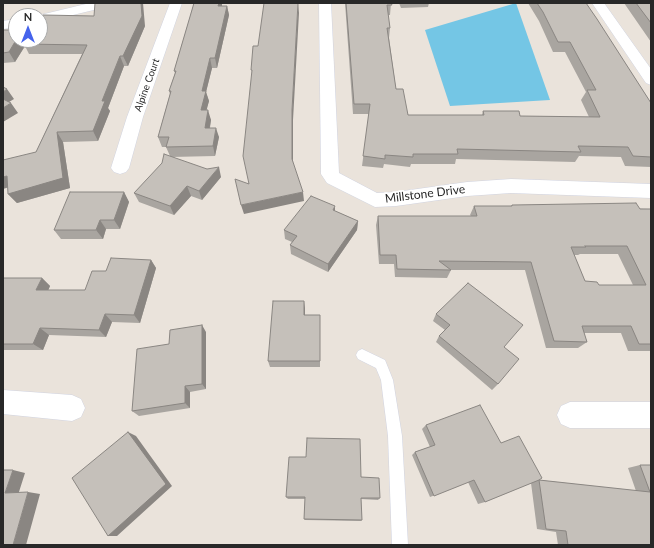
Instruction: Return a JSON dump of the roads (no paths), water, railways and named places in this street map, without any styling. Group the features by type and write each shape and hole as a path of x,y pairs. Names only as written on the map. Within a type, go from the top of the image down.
{"street":[{"path":"48,17 106,3"},
{"name":"Alpine Court","path":"120,168 135,117 176,3"},
{"name":"Millstone Drive","path":"325,3 330,174 333,178 375,200 396,199 467,189 511,186 651,191"},
{"path":"598,3 651,80"},
{"path":"3,402 72,408"},
{"path":"570,415 651,415"}],"lane":[{"path":"362,354 381,364 387,380 395,436 400,545"}],"water":[{"path":"516,3 550,100 450,106 425,30"}]}
